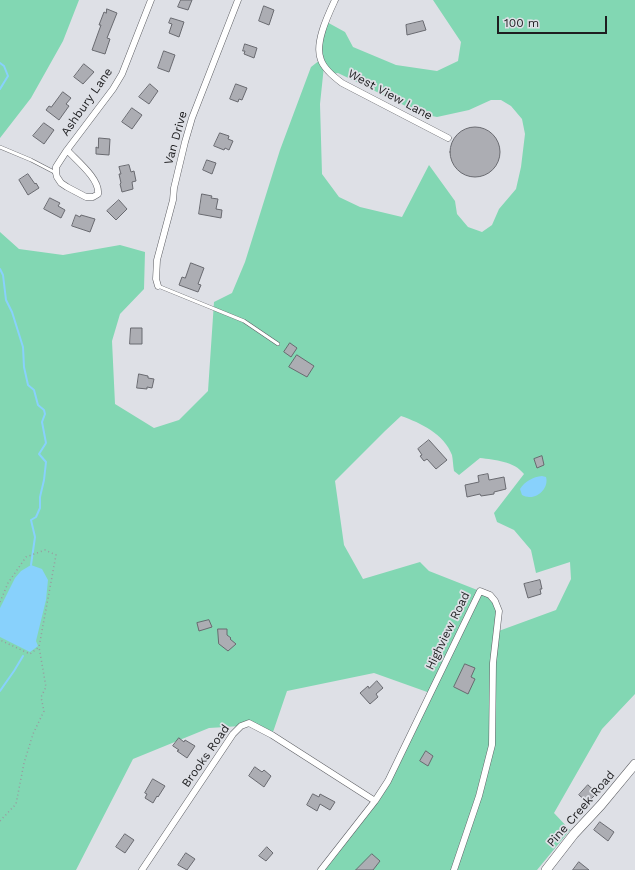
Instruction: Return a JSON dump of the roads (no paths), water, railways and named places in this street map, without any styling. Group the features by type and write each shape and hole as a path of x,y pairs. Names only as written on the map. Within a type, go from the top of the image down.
{"street":[{"name":"Ashbury Lane","path":"67,150 93,178 98,194 93,197 86,197 78,194 61,183 56,173 56,167 67,150 113,89 122,74 151,0"},
{"name":"Van Drive","path":"158,286 156,279 157,260 185,142 192,118 238,0"},
{"name":"West View Lane","path":"334,0 325,21 321,36 320,51 320,60 331,74 342,83 448,138"},
{"name":"Highview Road","path":"321,870 375,801 398,763 421,711 480,591 490,595 495,601 499,611 493,663 491,698 492,744 487,770 454,870"},
{"name":"Brooks Road","path":"142,870 233,734 241,726 249,723 272,734 375,801"},
{"name":"Pine Creek Road","path":"546,870 574,834 601,805 635,764"}],"lane":[{"path":"0,146 56,173"},
{"path":"158,286 244,321 278,344"}],"water":[{"path":"542,476 546,477 547,481 545,488 540,494 533,497 522,495 520,489 524,484 532,478"},
{"path":"31,565 42,569 48,580 46,600 36,641 38,646 30,652 0,637 0,608 15,578 21,571"}],"waterway":[{"path":"0,63 4,66 8,76 0,89"},
{"path":"0,269 3,275 6,300 12,312 23,347 24,367 28,385 34,390 38,405 44,410 45,414 42,422 46,443 39,454 46,462 40,497 40,508 36,517 31,520 35,537 31,565"},
{"path":"0,691 23,656"}]}
